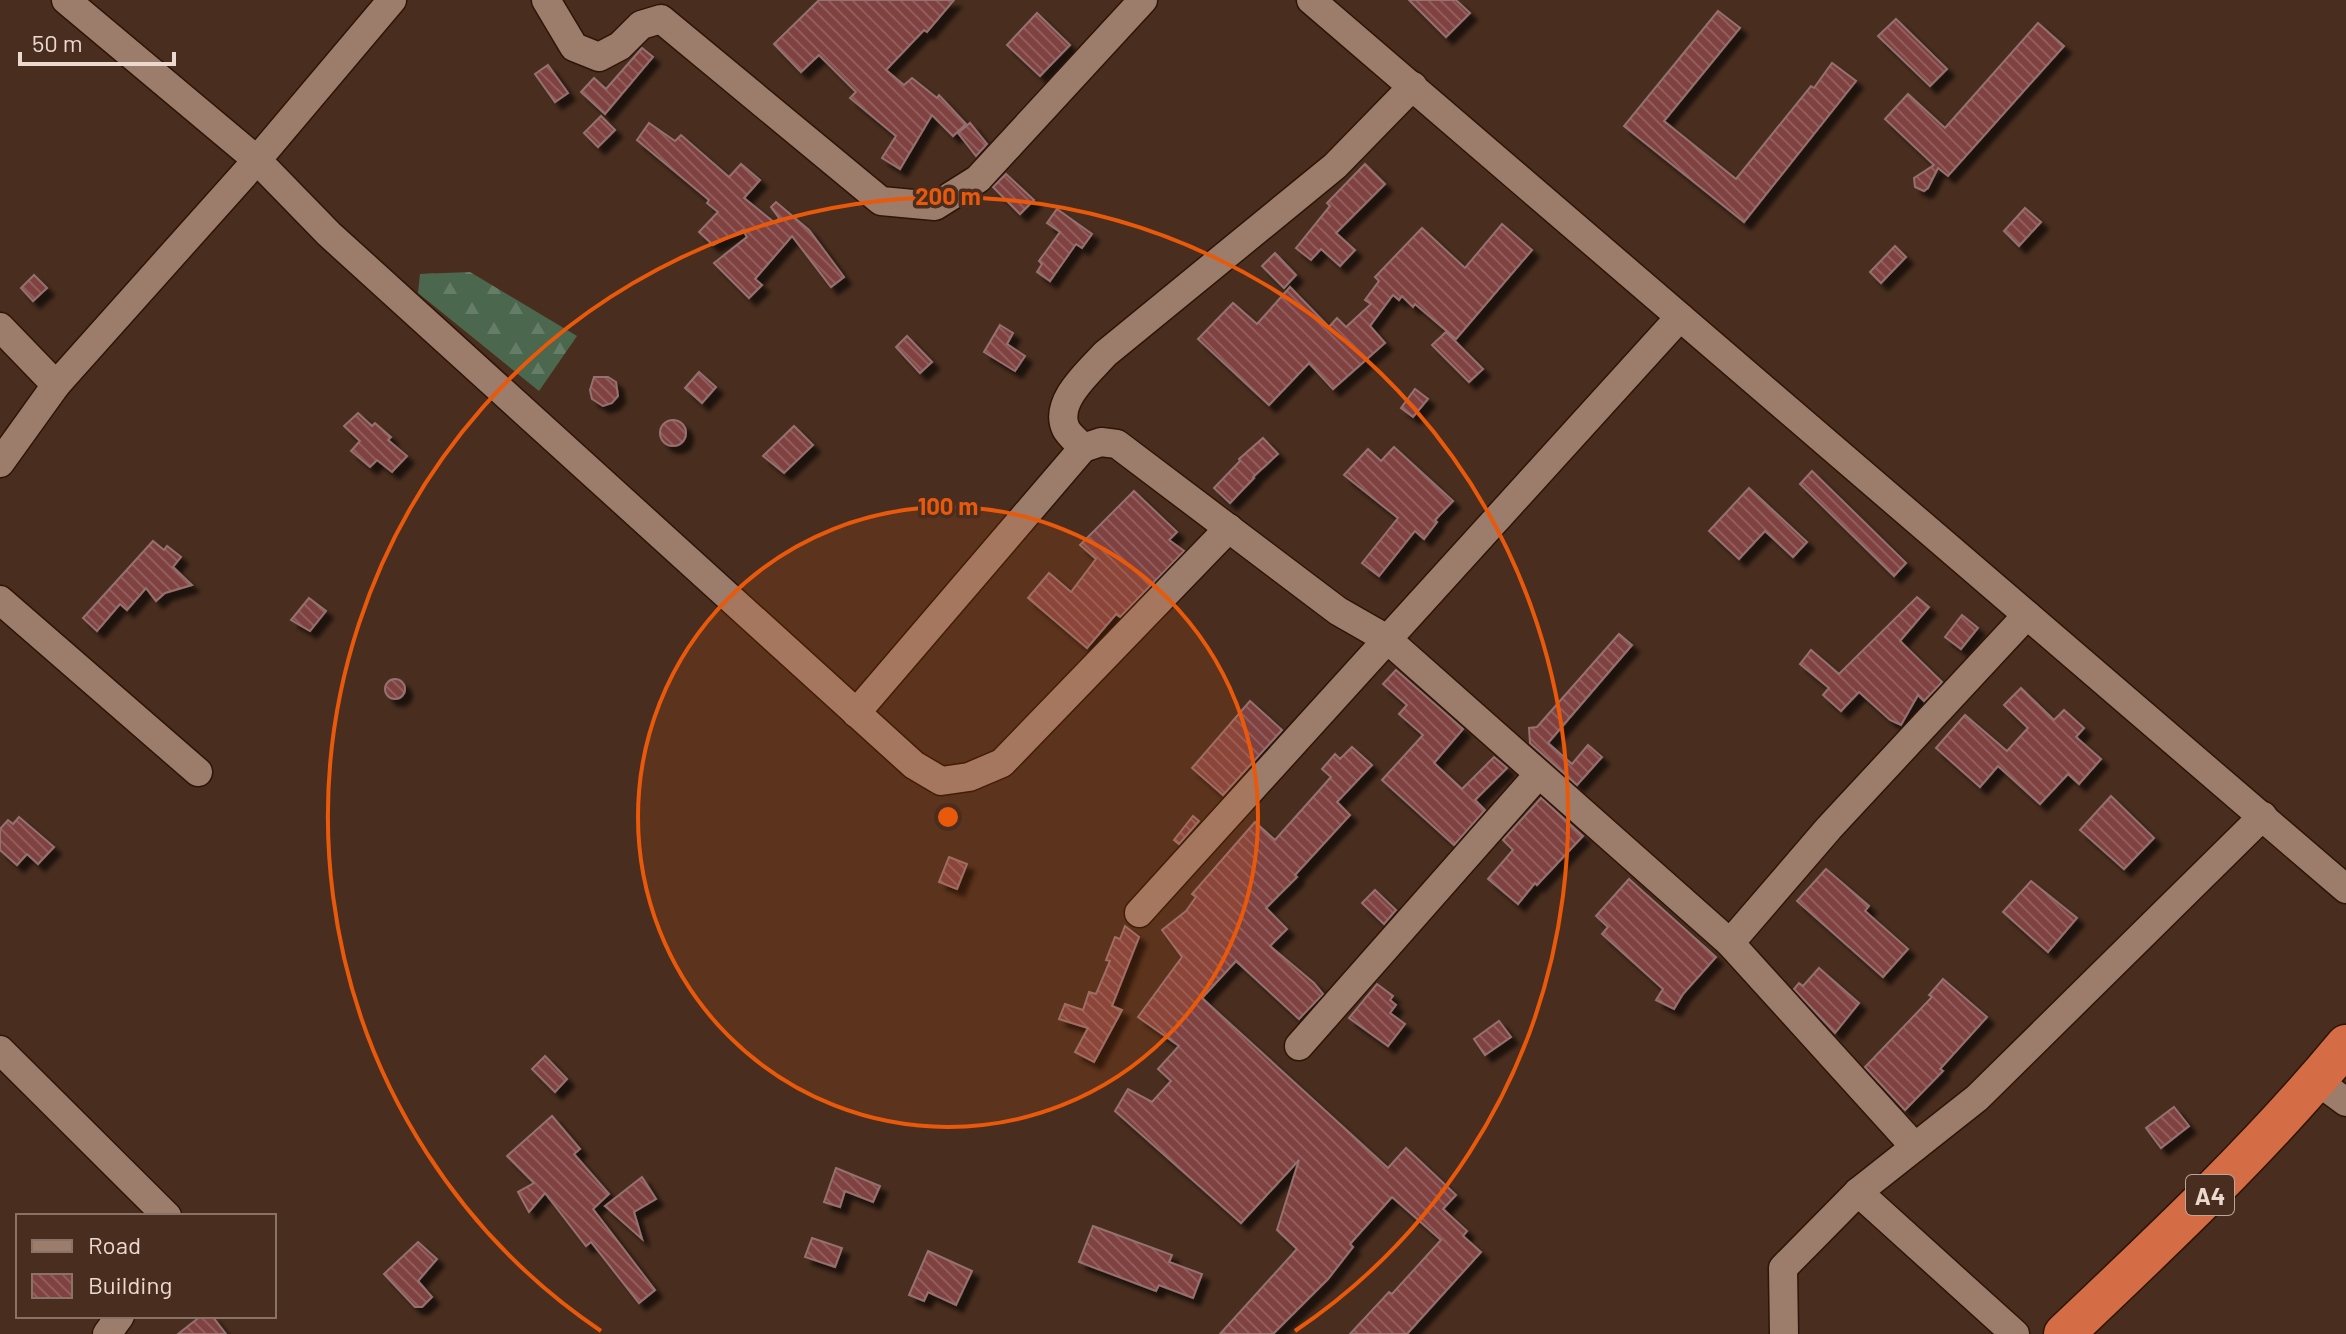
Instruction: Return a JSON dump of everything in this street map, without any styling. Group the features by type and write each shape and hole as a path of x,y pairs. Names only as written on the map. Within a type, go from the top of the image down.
{"highway":[{"name":"A4","path":"2064,1334 2212,1193 2282,1120 2331,1091 2346,1045"}],"street":[{"path":"66,0 257,160 329,234 856,713 914,765 941,781 969,777 1002,763 1229,528"},
{"path":"0,463 56,385 257,160 392,0"},
{"path":"546,0 574,47 599,57 620,46 641,25 661,19 881,201 935,206 978,179 1143,0"},
{"path":"1311,0 1344,10 1413,86 2346,889"},
{"path":"1083,448 1066,429 1063,411 1075,388 1105,354 1335,166 1413,86"},
{"path":"1139,913 1680,317"},
{"path":"0,327 56,385"},
{"path":"856,713 1083,448 1101,442 1117,444 1338,611 1387,639 1730,943 1915,1147"},
{"path":"0,600 198,772"},
{"path":"1730,943 1829,828 2027,615"},
{"path":"1299,1046 1538,775"},
{"path":"1784,1334 1783,1268 1858,1192 1977,1098 2263,816"},
{"path":"0,1050 165,1214"},
{"path":"1858,1192 2015,1334"}],"green space":[{"path":"470,272 577,336 539,391 418,293 420,274"}],"building":[{"path":"819,0 954,0 927,32 924,30 886,70 904,85 912,78 937,98 939,95 966,124 953,136 932,115 900,169 882,158 896,136 850,98 856,92 819,55 801,72 774,44"},
{"path":"1409,0 1456,0 1470,13 1446,37"},
{"path":"1718,11 1740,28 1664,121 1736,179 1832,63 1856,81 1744,222 1624,126"},
{"path":"1037,13 1070,45 1040,76 1007,45"},
{"path":"1896,19 1947,69 1930,86 1878,36"},
{"path":"2038,23 2064,46 1948,176 1938,168 1928,188 1924,191 1915,187 1914,178 1934,165 1885,119 1908,94 1945,128"},
{"path":"642,48 653,57 605,114 581,92 594,78 606,89"},
{"path":"548,65 568,93 555,102 535,74"},
{"path":"601,116 615,130 598,147 584,133"},
{"path":"649,123 675,141 681,135 729,177 741,164 760,180 744,198 775,223 779,218 771,207 776,202 809,230 844,277 831,287 792,236 755,279 762,285 749,298 714,263 747,237 743,230 713,245 699,232 718,212 707,203 709,200 637,140"},
{"path":"970,123 987,144 976,156 958,133"},
{"path":"1365,164 1385,184 1336,233 1355,250 1340,266 1321,249 1311,260 1296,248 1330,206 1327,203"},
{"path":"1006,174 1034,200 1020,214 993,187"},
{"path":"2025,208 2041,222 2019,246 2004,231"},
{"path":"1057,209 1092,234 1082,248 1076,244 1050,281 1037,272 1042,264 1039,261 1060,232 1047,223"},
{"path":"1502,224 1532,250 1456,339 1415,304 1413,307 1402,296 1399,300 1393,295 1370,326 1385,343 1333,389 1309,363 1269,405 1198,339 1233,303 1257,324 1290,287 1329,327 1337,318 1346,327 1371,304 1365,300 1379,281 1375,277 1422,228 1465,268"},
{"path":"1895,246 1906,257 1881,283 1870,272"},
{"path":"1275,253 1296,275 1284,288 1262,266"},
{"path":"34,275 47,288 33,301 21,288"},
{"path":"1000,325 1013,333 1007,344 1025,356 1015,371 984,352"},
{"path":"1446,332 1483,369 1469,382 1432,345"},
{"path":"907,336 932,362 920,373 896,347"},
{"path":"699,372 716,387 702,403 685,388"},
{"path":"594,377 608,377 616,382 618,396 612,403 603,406 592,399 590,390"},
{"path":"1415,389 1428,399 1413,417 1401,408"},
{"path":"358,413 391,437 388,440 407,456 392,472 377,460 370,467 351,451 360,441 344,426"},
{"path":"673,420 682,424 686,433 682,442 673,446 664,442 660,433 664,424"},
{"path":"794,426 813,445 784,473 763,456"},
{"path":"1263,438 1278,454 1230,503 1214,488 1239,459"},
{"path":"1394,447 1453,501 1435,520 1437,522 1424,539 1415,531 1379,576 1362,563 1398,518 1344,475 1368,449 1381,461"},
{"path":"1812,471 1906,563 1894,576 1800,484"},
{"path":"1749,488 1807,542 1793,557 1765,531 1739,559 1709,531"},
{"path":"1134,491 1177,532 1169,540 1184,551 1120,617 1116,614 1087,648 1028,598 1049,573 1071,592 1096,559 1080,545"},
{"path":"153,541 164,550 167,546 181,557 173,567 192,585 165,593 156,601 146,588 127,610 120,604 97,631 83,618"},
{"path":"1917,597 1929,607 1900,641 1942,682 1924,701 1918,695 1901,725 1890,720 1859,692 1841,711 1823,695 1829,688 1800,664 1811,650 1839,674"},
{"path":"309,598 326,611 310,631 291,620"},
{"path":"1962,615 1978,628 1961,649 1945,637"},
{"path":"1619,634 1632,645 1548,743 1572,764 1588,745 1602,757 1577,785 1530,743 1529,728 1537,727"},
{"path":"1396,670 1463,729 1434,763 1462,789 1494,757 1507,768 1475,800 1485,810 1454,845 1382,780 1423,735 1399,714 1407,705 1383,684"},
{"path":"395,679 402,682 405,689 402,696 395,699 388,696 385,689 388,682"},
{"path":"2021,688 2054,720 2064,710 2084,728 2076,737 2101,759 2079,784 2068,774 2040,804 1998,766 1980,787 1936,748 1965,715 2007,751 2028,728 2004,705"},
{"path":"1250,701 1282,730 1223,795 1192,768"},
{"path":"1352,747 1372,765 1337,802 1350,815 1266,908 1287,929 1270,946 1323,994 1299,1019 1236,961 1202,998 1388,1168 1406,1148 1456,1195 1443,1209 1467,1231 1463,1236 1481,1252 1407,1334 1350,1334 1441,1240 1392,1197 1350,1244 1353,1247 1328,1279 1273,1334 1220,1334 1297,1249 1277,1230 1299,1160 1241,1223 1115,1111 1128,1089 1152,1102 1171,1081 1158,1069 1179,1046 1138,1017 1182,957 1162,930 1186,911 1196,897 1192,894 1255,822 1275,840 1331,777 1322,769 1335,754 1340,759"},
{"path":"2111,796 2154,838 2124,869 2080,830"},
{"path":"1541,798 1583,836 1518,904 1488,879 1513,850 1503,840"},
{"path":"1193,816 1199,821 1179,844 1174,840"},
{"path":"19,817 54,847 38,864 27,854 17,865 0,850 0,829 8,820 13,824"},
{"path":"949,857 967,864 957,889 939,882"},
{"path":"1826,869 1869,906 1865,911 1908,949 1883,977 1797,901"},
{"path":"1629,879 1716,957 1683,994 1674,1009 1656,1000 1663,989 1602,934 1608,927 1596,916"},
{"path":"2031,881 2077,918 2048,952 2003,912"},
{"path":"1375,890 1396,910 1384,924 1362,903"},
{"path":"1125,926 1139,937 1112,1006 1122,1010 1094,1062 1075,1052 1088,1028 1059,1019 1065,1004 1083,1010 1089,992 1096,994 1110,961 1106,960 1115,937 1120,939"},
{"path":"1819,968 1859,1003 1835,1033 1794,989 1799,983 1803,986"},
{"path":"1943,979 1987,1017 1940,1069 1943,1071 1905,1110 1865,1067 1932,997 1929,995"},
{"path":"1377,984 1393,996 1390,1000 1396,1005 1390,1013 1405,1024 1388,1046 1349,1018"},
{"path":"1499,1021 1511,1037 1485,1055 1474,1039"},
{"path":"545,1056 567,1079 555,1092 532,1069"},
{"path":"2174,1107 2189,1126 2161,1148 2146,1128"},
{"path":"552,1116 580,1149 574,1154 609,1194 593,1209 655,1290 639,1303 591,1242 586,1246 545,1193 529,1212 518,1192 534,1183 507,1156"},
{"path":"836,1168 880,1186 873,1202 845,1191 840,1207 824,1202"},
{"path":"642,1177 656,1199 634,1212 642,1239 605,1206"},
{"path":"1093,1226 1172,1255 1169,1262 1202,1274 1193,1298 1159,1285 1156,1291 1079,1262"},
{"path":"812,1238 842,1248 835,1267 805,1257"},
{"path":"418,1242 437,1259 418,1281 432,1297 422,1307 415,1307 384,1274"},
{"path":"928,1251 972,1271 956,1305 928,1292 924,1301 909,1295"},
{"path":"198,1318 214,1318 226,1334 178,1334"}]}
